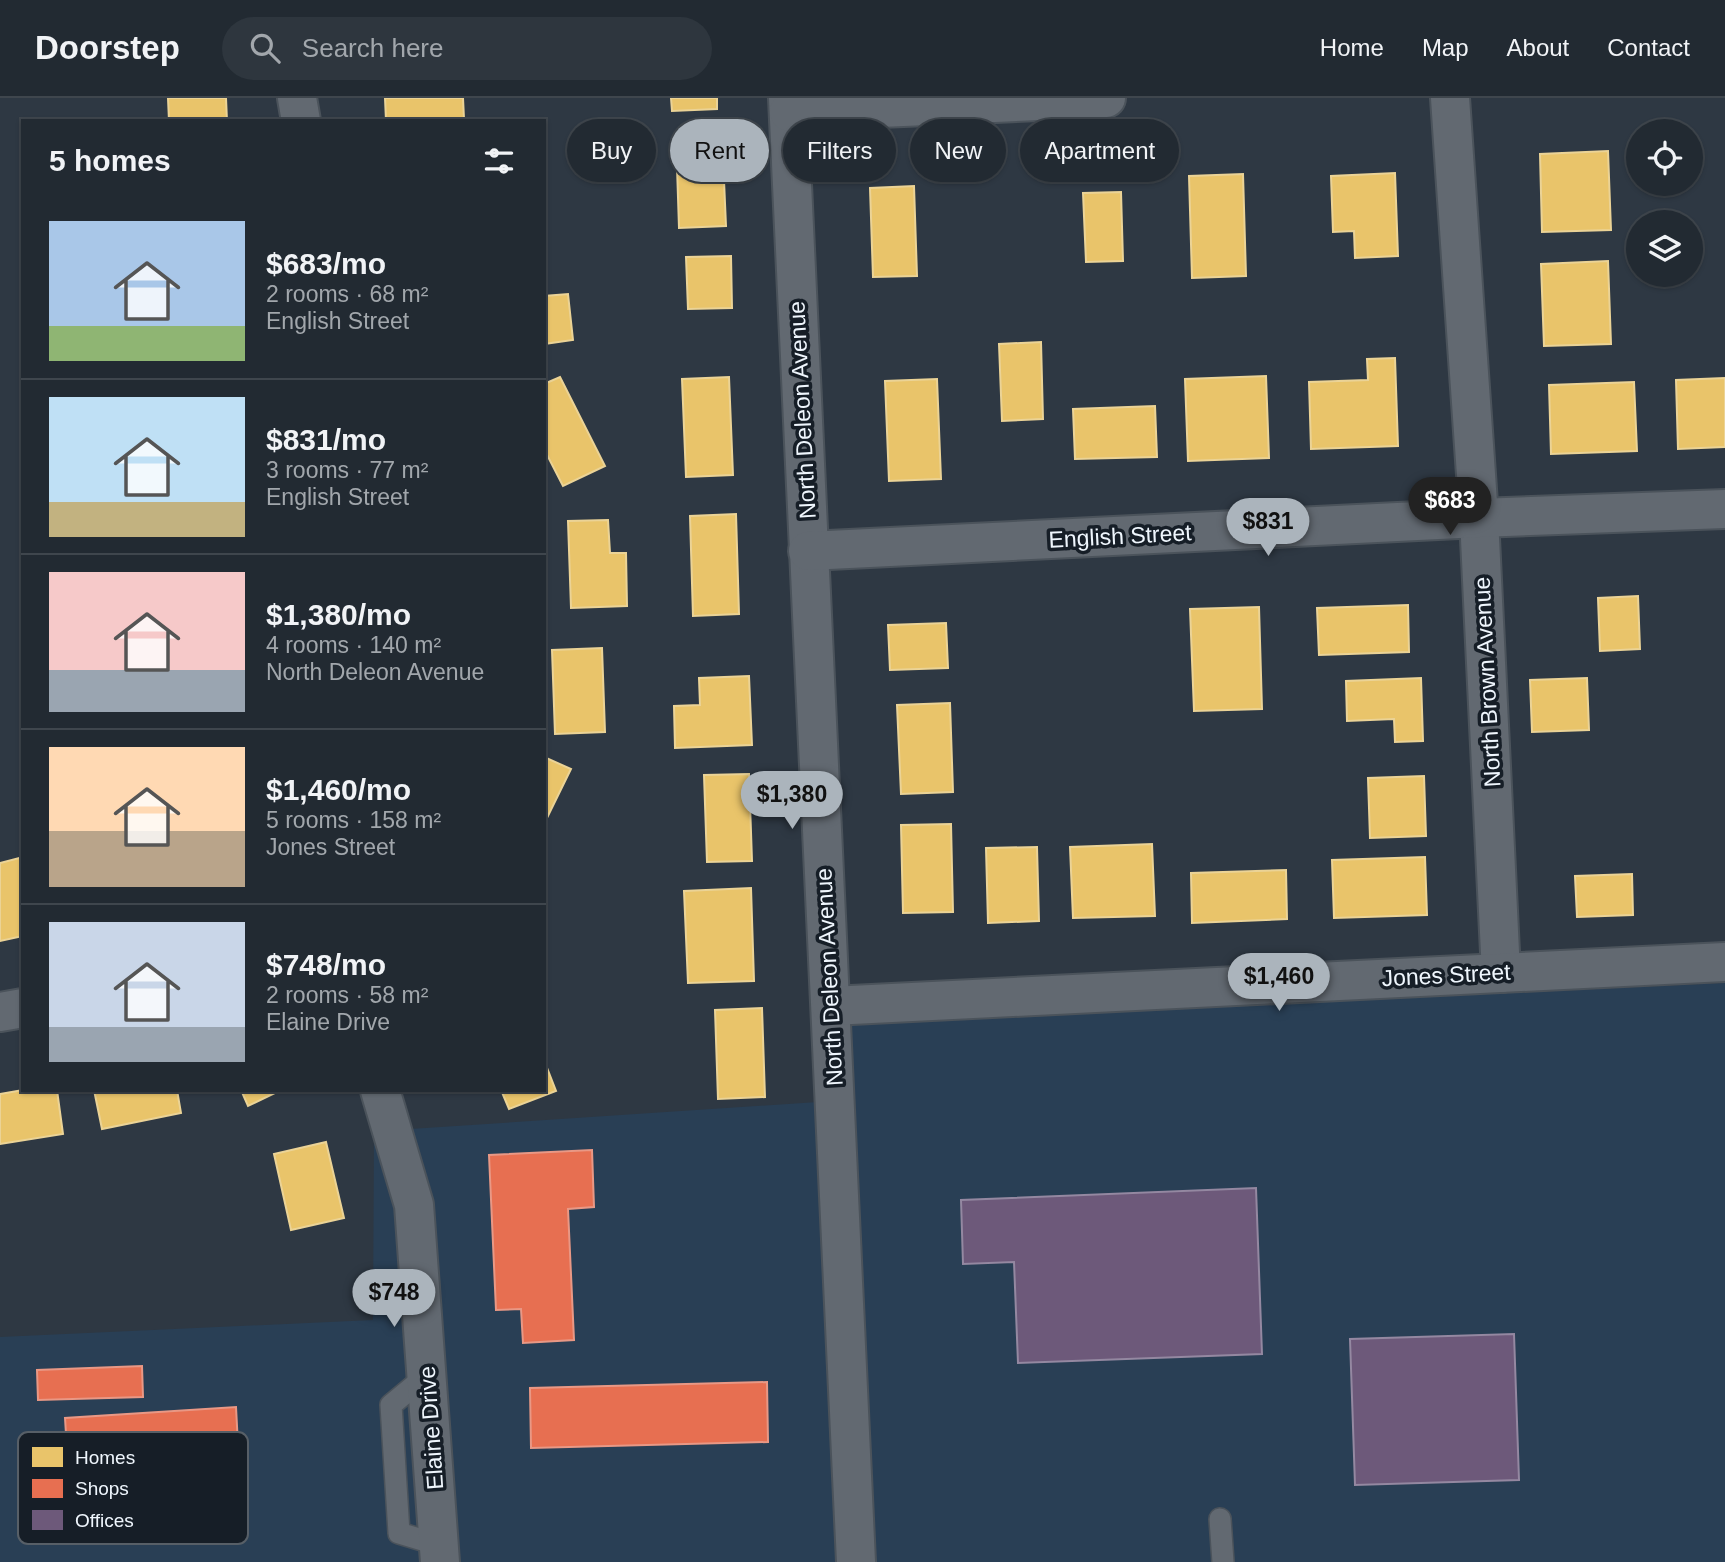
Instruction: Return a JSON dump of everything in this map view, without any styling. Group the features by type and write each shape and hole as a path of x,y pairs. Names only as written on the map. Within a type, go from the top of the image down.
{"street":[{"path":"297,98 302,119"},
{"path":"788,105 1106,98"},
{"name":"North Brown Avenue","path":"1450,98 1479,518 1501,973"},
{"name":"North Deleon Avenue","path":"788,105 856,1562"},
{"name":"English Street","path":"808,551 1479,518 1725,509"},
{"name":"Jones Street","path":"831,1006 1725,962"},
{"path":"0,1012 21,1008"},
{"name":"Elaine Drive","path":"381,1092 414,1205 440,1554"}],"lane":[{"path":"1220,1520 1223,1562"}],"shaded area":[{"path":"1725,983 1725,1562 874,1562 850,1024"},
{"path":"818,1102 839,1562 458,1562 410,1129"},
{"path":"374,1133 397,1209 423,1562 0,1562 0,1337 373,1320"}],"building: Homes":[{"path":"168,98 226,98 227,119 169,119"},
{"path":"385,98 463,98 464,119 386,119"},
{"path":"671,98 717,98 717,109 672,111"},
{"path":"1608,151 1611,230 1542,232 1540,154"},
{"path":"1395,173 1398,256 1355,258 1354,231 1333,232 1331,176"},
{"path":"1243,174 1246,276 1192,278 1189,176"},
{"path":"678,182 724,182 726,226 679,228"},
{"path":"914,186 917,276 873,277 870,188"},
{"path":"1121,192 1123,261 1086,262 1083,193"},
{"path":"731,256 732,308 688,309 686,257"},
{"path":"1608,261 1611,344 1544,346 1541,264"},
{"path":"568,294 573,340 546,344 546,296"},
{"path":"1041,342 1043,419 1002,421 999,344"},
{"path":"1395,358 1398,446 1311,449 1309,382 1368,380 1367,359"},
{"path":"1266,376 1269,458 1188,461 1185,379"},
{"path":"560,377 605,466 563,486 546,453 546,383"},
{"path":"729,377 733,475 686,477 682,379"},
{"path":"1725,378 1725,447 1678,449 1676,380"},
{"path":"937,379 941,479 889,481 885,381"},
{"path":"1634,382 1637,451 1551,454 1549,385"},
{"path":"1155,406 1157,457 1075,459 1073,409"},
{"path":"736,514 739,614 693,616 690,516"},
{"path":"608,520 610,553 626,553 627,606 571,608 568,521"},
{"path":"1638,596 1640,649 1600,651 1598,598"},
{"path":"1408,605 1409,652 1319,655 1317,608"},
{"path":"1259,607 1262,709 1194,711 1190,609"},
{"path":"946,623 948,668 890,670 888,625"},
{"path":"602,648 605,732 555,734 552,650"},
{"path":"749,676 752,745 675,748 674,706 700,705 699,678"},
{"path":"1421,678 1423,741 1395,742 1394,719 1347,721 1346,681"},
{"path":"1587,678 1589,730 1532,732 1530,680"},
{"path":"950,703 953,792 901,794 897,705"},
{"path":"546,758 571,769 546,820"},
{"path":"749,774 752,861 707,862 704,775"},
{"path":"1424,776 1426,836 1370,838 1368,778"},
{"path":"951,824 953,912 903,913 901,825"},
{"path":"1152,844 1155,916 1073,918 1070,847"},
{"path":"1037,847 1039,921 988,923 986,848"},
{"path":"1425,857 1427,915 1334,918 1332,860"},
{"path":"21,858 21,936 0,941 0,863"},
{"path":"1286,870 1287,919 1192,923 1191,873"},
{"path":"1632,874 1633,915 1577,917 1575,876"},
{"path":"751,888 754,981 688,983 684,891"},
{"path":"762,1008 765,1097 718,1099 715,1010"},
{"path":"546,1065 556,1091 509,1109 502,1092 546,1092"},
{"path":"21,1090 57,1092 63,1134 0,1144 0,1094"},
{"path":"94,1092 177,1092 181,1113 102,1129"},
{"path":"242,1092 277,1092 248,1106"},
{"path":"326,1142 344,1218 291,1230 274,1154"}],"building: Shops":[{"path":"592,1150 594,1207 568,1209 574,1340 523,1343 521,1309 496,1310 489,1155"},
{"path":"142,1366 143,1397 38,1400 37,1370"},
{"path":"767,1382 768,1442 531,1448 530,1388"},
{"path":"236,1407 237,1432 66,1432 65,1418"}],"building: Offices":[{"path":"1256,1188 1262,1354 1018,1363 1014,1262 963,1264 961,1200"},
{"path":"1514,1334 1519,1480 1355,1485 1350,1339"}]}
